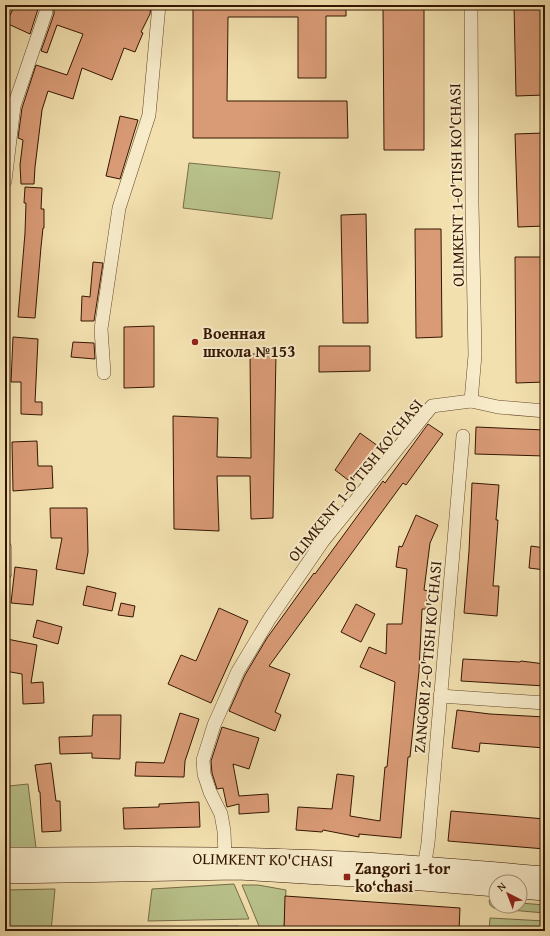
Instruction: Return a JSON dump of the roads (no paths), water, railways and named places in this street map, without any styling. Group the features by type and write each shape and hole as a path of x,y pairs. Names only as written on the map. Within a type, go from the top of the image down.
{"main road":[{"name":"OLIMKENT KO'CHASI","path":"5,857 225,857 299,859 424,873 488,885"},
{"name":"OLIMKENT KO'CHASI","path":"5,874 238,870 545,876"},
{"path":"528,890 545,891"}],"street":[{"path":"104,373 101,329 119,208 148,115 159,5"},
{"name":"OLIMKENT 1-O'TISH KO'CHASI","path":"225,857 221,814 210,792 204,774 203,760 214,725 238,671 270,618 323,541 432,406 471,401 476,355 472,196 471,5"},
{"path":"5,181 14,106 46,12"},
{"path":"471,401 498,407 545,410"},
{"name":"ZANGORI 2-O'TISH KO'CHASI","path":"424,873 428,844 463,436"},
{"path":"5,548 5,573"},
{"path":"440,696 545,703"}],"place":[{"name":"Военная школа №153","path":"195,342"},
{"name":"Zangori 1-tor ko‘chasi","path":"347,877"}]}
